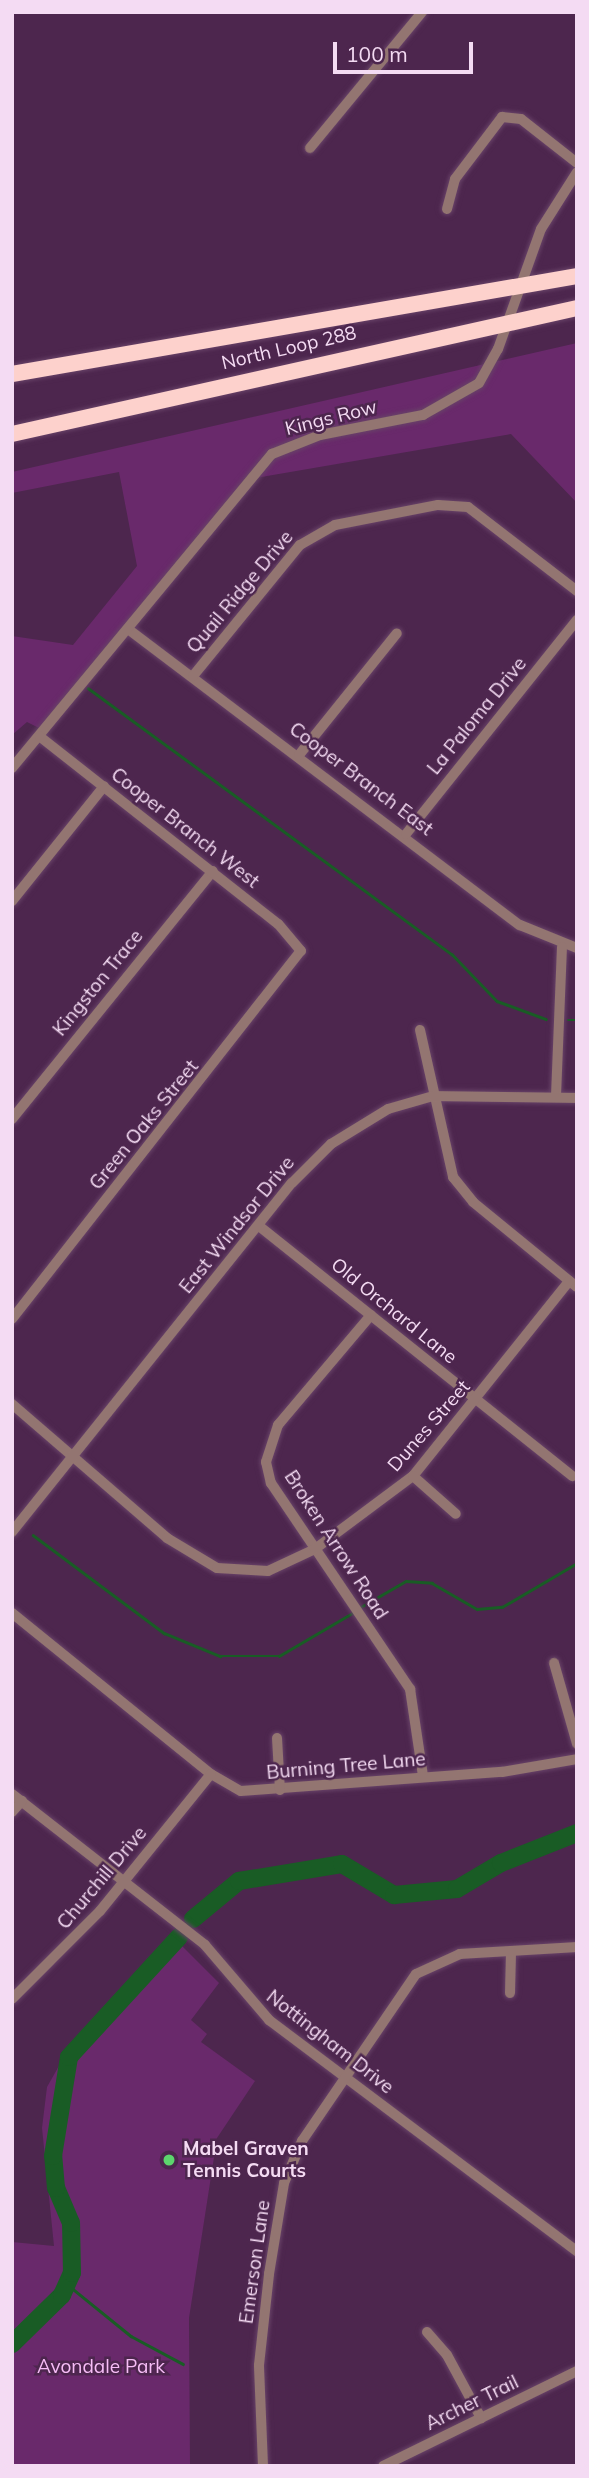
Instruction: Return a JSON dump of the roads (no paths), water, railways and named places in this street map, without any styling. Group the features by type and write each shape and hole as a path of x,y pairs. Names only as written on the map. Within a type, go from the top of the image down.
{"highway":[{"name":"North Loop 288","path":"12,374 577,276"},
{"name":"North Loop 288","path":"12,434 508,321 577,308"}],"street":[{"path":"310,148 422,12"},
{"path":"447,209 455,179 502,117 521,119 577,163"},
{"name":"Kings Row","path":"12,768 272,454 300,440 423,415 459,399 486,374 544,222 577,172"},
{"name":"Quail Ridge Drive","path":"193,676 291,554 335,525 438,505 468,507 577,591"},
{"name":"La Paloma Drive","path":"406,834 577,620"},
{"name":"Cooper Branch East","path":"128,629 406,834 520,925 562,947 577,948"},
{"path":"299,755 397,633"},
{"name":"Cooper Branch West","path":"40,737 278,924 301,951"},
{"path":"12,901 104,786"},
{"name":"Kingston Trace","path":"12,1119 213,871"},
{"path":"556,1096 562,947"},
{"name":"Green Oaks Street","path":"12,1319 301,951"},
{"path":"421,1030 443,1152 462,1190 573,1284"},
{"name":"East Windsor Drive","path":"12,1532 259,1226 331,1144 388,1109 433,1096 577,1098"},
{"name":"Old Orchard Lane","path":"259,1226 572,1476"},
{"name":"Dunes Street","path":"12,1404 167,1538 217,1568 268,1571 315,1549 413,1476 573,1284"},
{"name":"Broken Arrow Road","path":"371,1315 270,1442 271,1483 410,1689 423,1776"},
{"path":"413,1476 456,1514"},
{"name":"Burning Tree Lane","path":"12,1613 211,1774 241,1791 280,1790 577,1759"},
{"path":"554,1663 577,1744"},
{"path":"278,1738 280,1790"},
{"name":"Churchill Drive","path":"12,1998 122,1883 211,1774"},
{"name":"Nottingham Drive","path":"12,1794 122,1883 205,1945 251,2004 577,2251"},
{"path":"12,1812 22,1801"},
{"name":"Emerson Lane","path":"263,2466 259,2365 284,2183 344,2076 416,1974 460,1954 577,1947"},
{"path":"510,1993 511,1953"},
{"path":"427,2332 447,2355 481,2418"},
{"name":"Archer Trail","path":"383,2466 577,2371"}],"waterway":[{"path":"88,688 452,954 497,1001 546,1019"},
{"path":"568,1020 577,1020"},
{"path":"33,1535 164,1633 220,1656 279,1656 354,1612"},
{"path":"359,1608 406,1581 432,1583 477,1609 502,1607 577,1563"},
{"path":"193,1919 239,1881 342,1864 394,1895 457,1889 501,1863 577,1833"},
{"path":"12,2344 62,2295 72,2273 71,2223 56,2188 53,2156 69,2057 179,1937"},
{"path":"68,2285 131,2336 183,2364"}],"place":[{"name":"Mabel Graven Tennis Courts","path":"169,2160"}],"park label":[{"name":"Avondale Park","path":"101,2367"}]}
